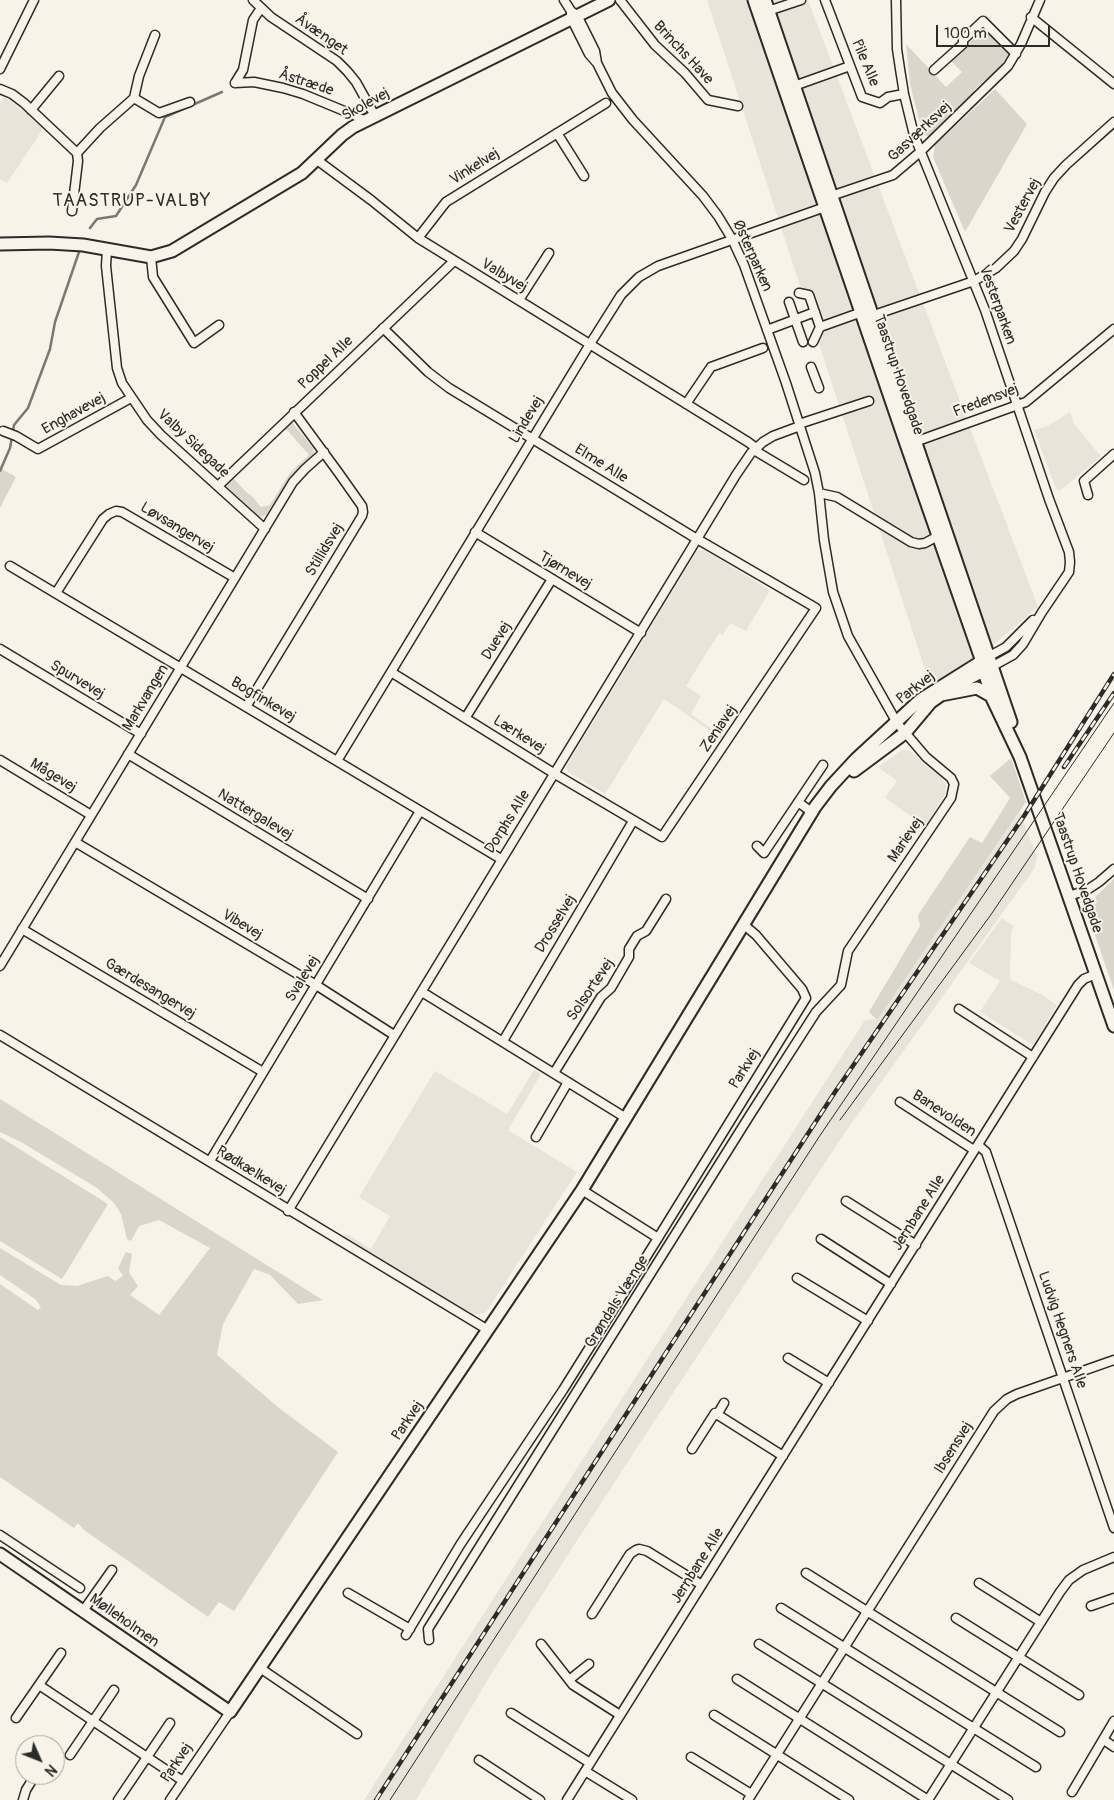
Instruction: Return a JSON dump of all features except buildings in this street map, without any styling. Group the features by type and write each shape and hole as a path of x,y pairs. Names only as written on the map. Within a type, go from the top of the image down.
{"street":[{"path":"0,69 34,0"},
{"name":"Østerparken","path":"564,0 595,52 597,63 616,99 703,196 732,239 744,265 815,473 834,592 848,636 897,723"},
{"name":"Skolevej","path":"0,244 61,243 151,257 163,254 180,246 302,173 342,135 370,118 573,15 608,0"},
{"name":"Brinchs Have","path":"620,0 655,45 685,73 708,100 738,106"},
{"name":"Taastrup Hovedgade","path":"754,0 764,8 794,86 829,201"},
{"path":"764,8 801,0"},
{"name":"Pile Alle","path":"825,0 862,97 880,103 888,97 904,94"},
{"name":"Vesterparken","path":"896,0 897,49 904,94 914,135 974,282 1049,499 1070,552 1069,572 1018,651 1008,658 987,664"},
{"name":"Gasværksvej","path":"829,201 893,175 1000,76 1016,54 1040,0"},
{"name":"Åvænget","path":"235,83 242,70 258,3"},
{"name":"Åvænget","path":"258,3 271,17 337,61 347,71 356,82 370,118"},
{"name":"Taastrup Hovedgade","path":"764,8 866,315 987,664 991,696 1020,757 1114,1026"},
{"path":"1031,17 1114,84"},
{"path":"934,70 963,44 963,40 983,21 1016,54"},
{"path":"77,153 100,128 134,98 139,76 155,35"},
{"path":"794,86 850,66"},
{"path":"31,110 59,76"},
{"name":"Åstræde","path":"235,83 254,82 283,88 303,94 354,115 370,118"},
{"path":"0,89 12,94 77,153 78,160 72,210"},
{"path":"134,98 159,113 190,102"},
{"name":"Vinkelvej","path":"418,238 446,202 606,103"},
{"name":"Vestervej","path":"820,327 974,282 996,268 1022,239 1054,178 1114,122"},
{"path":"557,133 584,176"},
{"name":"Valbyvej","path":"317,160 418,238 686,404 755,449"},
{"name":"Lindevej","path":"337,761 533,437 622,295 639,277 658,266 829,201"},
{"name":"Valby Sidegade","path":"107,249 106,266 118,368 122,383 147,420 161,435 265,528"},
{"path":"519,300 549,254"},
{"path":"151,257 153,277 194,344 220,325"},
{"name":"Poppel Alle","path":"218,486 454,261"},
{"path":"799,292 809,295 820,327 813,342"},
{"path":"789,302 803,342"},
{"path":"767,330 815,312"},
{"name":"Elme Alle","path":"383,328 436,379 816,608"},
{"name":"Fredensvej","path":"911,443 1017,406 1031,398 1114,329"},
{"path":"686,404 711,367 763,348"},
{"path":"811,367 818,388"},
{"name":"Enghavevej","path":"9,433 38,449 131,398"},
{"name":"Dorphs Alle","path":"288,1211 736,475 755,449 773,436 869,401"},
{"name":"Stillidsvej","path":"246,707 362,516 362,506 294,412"},
{"name":"Taastrup Hovedgade","path":"911,443 938,536 1019,743 1020,757"},
{"path":"755,449 804,480"},
{"name":"Markvangen","path":"0,966 293,482 305,468 324,452"},
{"path":"1088,494 1084,481 1114,454"},
{"path":"819,493 837,497 911,542 925,543 938,536"},
{"name":"Løvsangervej","path":"56,593 103,519 108,514 116,511 122,512 235,578"},
{"name":"Tjørnevej","path":"475,532 641,633"},
{"name":"Bogfinkevej","path":"10,566 501,859"},
{"name":"Duevej","path":"466,717 552,579"},
{"name":"Zeniavej","path":"633,821 660,836 664,836 816,608"},
{"name":"Spurvevej","path":"0,649 141,734"},
{"name":"Parkvej","path":"813,812 846,777 905,733 931,702 987,664"},
{"name":"Parkvej","path":"170,1800 582,1190 820,800 844,773 920,700 987,664"},
{"name":"Lærkevej","path":"391,672 633,821"},
{"name":"Parkvej","path":"940,695 977,688 991,696"},
{"name":"Marievej","path":"841,985 848,951 951,798 953,792 954,784 951,778 926,757 897,723"},
{"name":"Nattergalevej","path":"128,754 368,899"},
{"name":"Mågevej","path":"0,760 91,815"},
{"path":"757,846 764,853 823,765"},
{"path":"798,802 813,812"},
{"name":"Svalevej","path":"210,1161 420,811"},
{"name":"Drosselvej","path":"503,1041 633,821"},
{"name":"Vibevej","path":"75,842 316,985 394,1035"},
{"path":"1069,896 1087,890 1114,869"},
{"name":"Solsortevej","path":"554,1073 601,997 610,988 629,957 629,949 637,936 646,931 666,899"},
{"name":"Parkvej","path":"348,1593 408,1632 460,1545 563,1390 806,998 795,980 756,935 743,924"},
{"name":"Gærdesangervej","path":"22,929 263,1072"},
{"name":"Jernbane Alle","path":"567,1800 1080,983 1084,979 1096,974"},
{"name":"Grøndals Vænge","path":"429,1640 428,1629 750,1115 816,1012 841,985"},
{"path":"422,992 626,1118"},
{"path":"959,1009 1033,1057"},
{"name":"Rødkælkevej","path":"0,1035 111,1104 210,1161 288,1211 488,1330"},
{"path":"536,1136 568,1082"},
{"name":"Banevolden","path":"900,1102 976,1148"},
{"name":"Ludvig Hegners Alle","path":"976,1148 986,1152 1114,1528"},
{"path":"582,1190 658,1238"},
{"path":"846,1201 916,1245"},
{"path":"821,1239 891,1284"},
{"path":"797,1278 868,1321"},
{"path":"788,1358 829,1383"},
{"name":"Ibsensvej","path":"691,1757 751,1798 776,1754 994,1411 1007,1399 1017,1394 1114,1360"},
{"path":"717,1415 724,1402"},
{"path":"692,1449 715,1413 783,1456"},
{"path":"0,1535 80,1588"},
{"path":"592,1614 630,1554 636,1550 647,1551 702,1585"},
{"path":"16,1565 25,1552"},
{"name":"Mølleholmen","path":"0,1554 230,1712"},
{"path":"737,1679 928,1800 1040,1622 1069,1580 1089,1566 1114,1557"},
{"path":"83,1611 112,1570"},
{"path":"806,1573 1060,1732"},
{"path":"979,1583 1040,1622"},
{"path":"1091,1606 1114,1598"},
{"path":"782,1608 1036,1767"},
{"path":"956,1618 1078,1695"},
{"path":"541,1644 573,1685 620,1716"},
{"path":"759,1644 1008,1800"},
{"path":"16,1718 61,1653"},
{"path":"569,1680 589,1664"},
{"path":"260,1668 357,1734"},
{"path":"39,1685 183,1781"},
{"path":"70,1755 114,1690"},
{"path":"511,1713 590,1763"},
{"path":"714,1715 849,1800"},
{"path":"1072,1792 1114,1721"},
{"path":"118,1800 170,1723"},
{"path":"1104,1740 1114,1747"},
{"path":"479,1760 540,1800"},
{"path":"585,1771 632,1800"},
{"path":"23,1800 29,1785"}],"shaded area":[{"path":"707,0 808,0 1038,607 980,656 931,688"},
{"path":"984,29 1009,55 997,70 975,89 969,98 929,136 923,135 910,84 906,44 946,87 962,72 950,60"},
{"path":"995,89 1027,124 965,232 933,157 935,145"},
{"path":"4,97 26,112 43,129 7,183 0,179 0,105"},
{"path":"1070,412 1074,424 1101,456 1060,491 1056,489 1034,430 1048,426"},
{"path":"291,421 313,448 314,452 291,476 266,515 260,517 224,484 237,473 238,475 234,479 261,507 270,505 290,473 309,455 287,430 283,430"},
{"path":"0,468 16,477 0,508"},
{"path":"704,550 770,590 746,631 730,623 723,635 719,633 686,686 701,696 691,714 724,737 722,739 664,699 605,794 568,772 566,767 697,551"},
{"path":"902,750 911,751 941,777 946,785 945,795 925,826 885,798 897,781 878,767"},
{"path":"1011,758 1026,802 877,1020 869,1012 920,926 918,915 970,837 982,843 1010,798 990,776"},
{"path":"1020,812 1037,857 1034,869 844,1134 640,1443 493,1671 416,1800 364,1800 865,1020 877,1019"},
{"path":"1114,879 1114,990 1087,912 1097,902 1095,897"},
{"path":"1002,918 1014,926 1011,932 1011,980 1042,995 1057,1005 1033,1045 980,1012 1000,981 969,963"},
{"path":"534,1070 541,1074 508,1130 577,1172 486,1312 474,1315 343,1236 347,1234 371,1249 390,1216 359,1197 435,1071 507,1114"},
{"path":"0,1099 323,1300 298,1304 270,1275 254,1269 223,1324 217,1355 279,1408 338,1452 234,1611 219,1602 208,1617 84,1530 78,1523 74,1528 0,1477 0,1284 38,1310 41,1307 35,1299 0,1275 0,1248 61,1285 77,1286 108,1276 115,1281 123,1276 118,1268 126,1252 132,1254 129,1272 138,1286 130,1295 159,1315 210,1248 159,1220 139,1226 131,1241 127,1239 121,1214 114,1203 97,1188 21,1142 0,1132"},
{"path":"0,1137 108,1204 62,1279 0,1241"}],"waterway":[{"path":"90,228 97,219 116,216 136,185 165,117 222,92"},
{"path":"0,471 10,448 14,425 28,408 50,349 55,322 79,252"}],"tram line":[{"path":"390,1800 819,1137 1114,703"},
{"path":"840,1120 990,916 1114,733"}],"railway":[{"path":"376,1800 835,1092 1024,816 1114,674"},
{"path":"1064,767 1114,693"}],"district":[{"name":"TAASTRUP-VALBY","path":"132,201"}]}
